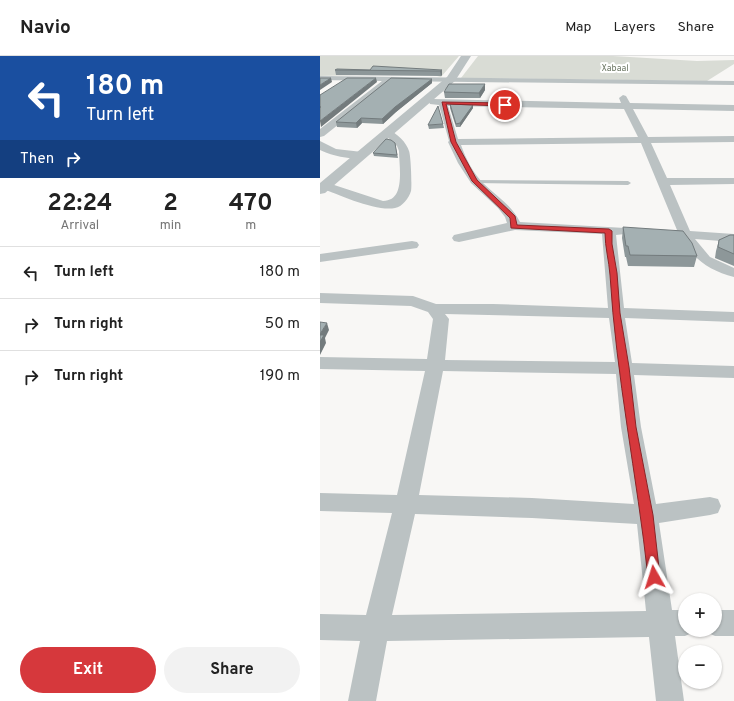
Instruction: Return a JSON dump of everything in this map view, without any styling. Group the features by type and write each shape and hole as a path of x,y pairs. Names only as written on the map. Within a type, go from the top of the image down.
{"street":[{"path":"323,188 451,79 466,56"},
{"path":"320,78 734,83"},
{"path":"336,86 346,78"},
{"path":"320,134 389,80"},
{"path":"614,82 644,139 664,182 685,234 699,256 708,262 734,273"},
{"path":"425,102 734,108"},
{"path":"443,103 453,142 475,181 513,218 513,226"},
{"path":"323,188 382,205 393,206 400,200 405,191 404,150 401,144 388,133"},
{"path":"453,142 734,139"},
{"path":"320,144 322,147 332,151 362,155"},
{"path":"664,182 734,181"},
{"path":"459,238 510,228 513,226 632,232"},
{"path":"609,231 616,313 631,427 647,515 659,623 670,701"},
{"path":"662,233 734,238"},
{"path":"320,258 412,245"},
{"path":"320,298 413,301 434,309 493,309 734,317"},
{"path":"362,701 376,628 406,504 435,366 442,319 434,309"},
{"path":"320,363 435,366 624,367 734,372"},
{"path":"320,502 532,508 647,515 710,506"},
{"path":"320,627 376,628 678,623"},
{"path":"722,623 734,623"}],"lane":[{"path":"475,181 628,183"}],"green space":[{"path":"320,56 459,56 441,77 417,71 320,76"},
{"name":"Xabaal","path":"478,56 613,56 697,61 734,60 734,64 707,81 461,78"}],"building":[{"path":"373,66 442,70 440,71 335,70 370,70"},
{"path":"320,78 331,78 320,85"},
{"path":"347,78 376,78 320,121 320,95"},
{"path":"391,78 432,79 395,107 382,119 361,118 356,123 336,122"},
{"path":"449,84 485,84 479,93 444,92"},
{"path":"450,104 473,105 460,123 456,124"},
{"path":"438,106 443,124 428,125"},
{"path":"386,139 395,143 397,155 373,153"},
{"path":"623,227 683,231 692,243 697,256 630,255 628,246 626,246"},
{"path":"730,235 734,235 734,254 718,247 719,240"},
{"path":"320,322 327,323 320,334"},
{"path":"320,335 324,335 320,342"}],"route":[{"path":"505,105 443,103 453,142 475,181 513,218 513,226 609,231 616,313 626,390 647,515 654,577"}]}
